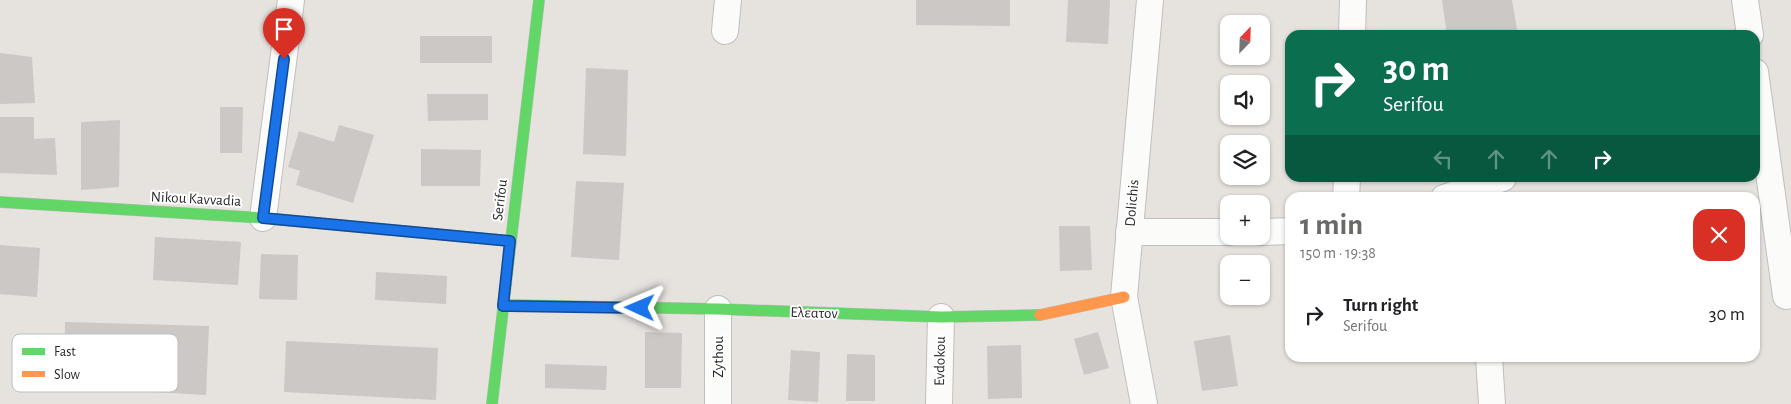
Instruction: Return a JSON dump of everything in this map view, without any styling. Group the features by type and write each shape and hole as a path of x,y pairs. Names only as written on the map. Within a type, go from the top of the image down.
{"street":[{"path":"263,218 291,0"},
{"name":"Serifou","path":"492,404 539,0"},
{"path":"726,31 728,0"},
{"name":"Dolichis","path":"1144,404 1124,297 1150,0"},
{"path":"1352,30 1353,0"},
{"path":"1745,0 1749,30"},
{"path":"1760,119 1786,296"},
{"path":"1478,192 1496,182"},
{"name":"Nikou Kavvadia","path":"0,202 263,218 510,241"},
{"path":"1130,232 1220,232"},
{"path":"1270,232 1285,232"},
{"name":"Ελεατον","path":"503,306 718,309 941,317 1032,317 1124,297"},
{"name":"Zythou","path":"718,309 718,404"},
{"name":"Evdokou","path":"939,404 941,317"},
{"path":"1489,362 1492,404"}],"building":[{"path":"916,0 1010,0 1010,26 916,25"},
{"path":"1068,0 1110,0 1108,44 1066,42"},
{"path":"1442,0 1512,0 1517,30 1446,30"},
{"path":"420,36 492,36 492,63 420,63"},
{"path":"0,53 32,57 35,103 0,104"},
{"path":"586,68 628,70 626,156 583,154"},
{"path":"427,94 488,94 488,120 428,121"},
{"path":"220,107 243,107 242,153 220,153"},
{"path":"0,117 34,117 34,139 55,138 57,175 0,173"},
{"path":"120,120 119,187 81,190 81,122"},
{"path":"339,125 374,135 353,203 296,185 300,171 288,167 299,131 334,142"},
{"path":"421,149 481,150 480,186 421,186"},
{"path":"576,181 624,183 619,260 571,257"},
{"path":"1059,226 1090,226 1092,270 1060,271"},
{"path":"155,237 241,242 238,285 153,280"},
{"path":"0,245 40,248 37,297 0,294"},
{"path":"261,254 298,255 297,300 259,299"},
{"path":"376,272 447,276 446,304 375,300"},
{"path":"65,322 209,326 206,395 153,392 178,392 178,334 65,334"},
{"path":"645,332 682,333 681,388 645,388"},
{"path":"1098,332 1109,368 1084,375 1074,339"},
{"path":"1230,335 1238,386 1202,391 1194,341"},
{"path":"286,341 438,348 436,400 284,392"},
{"path":"1021,345 1022,398 988,399 987,346"},
{"path":"791,350 820,352 818,402 788,400"},
{"path":"847,354 875,355 875,401 846,401"},
{"path":"545,364 607,366 606,390 545,388"}],"traffic: fast":[{"path":"492,404 539,0"},
{"path":"0,202 263,218 510,241"},
{"path":"503,305 718,309 941,317 1040,315"}],"traffic: slow":[{"path":"1040,315 1124,297"}],"route":[{"path":"284,59 263,218 510,241 503,306 640,308"}]}
